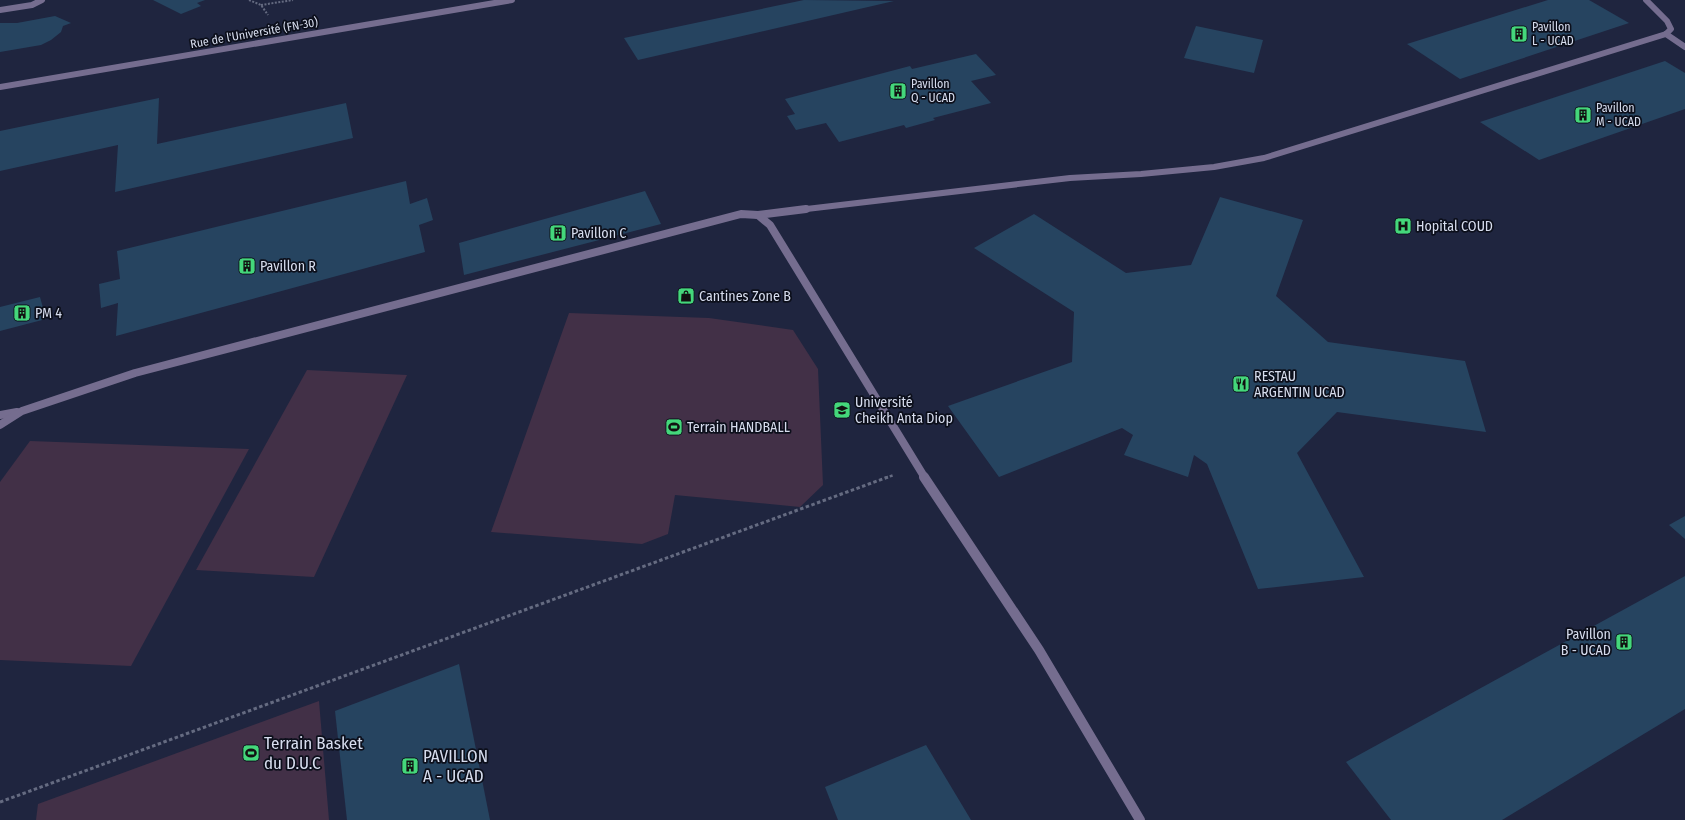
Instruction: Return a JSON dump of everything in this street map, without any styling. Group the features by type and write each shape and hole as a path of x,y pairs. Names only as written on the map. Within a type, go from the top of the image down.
{"street":[{"path":"0,10 32,5 42,0"},
{"name":"Rue de l'Université (FN-30)","path":"0,87 512,0"},
{"path":"0,415 22,411 150,369 741,214 758,215 1070,178 1141,174 1214,167 1264,158 1666,34 1671,29 1667,21 1646,0"},
{"path":"1666,34 1685,47"},
{"path":"758,215 770,225 917,467 1039,650 1140,820"},
{"path":"0,425 22,411"}],"path":[{"path":"249,0 261,5 293,0"},
{"path":"261,5 272,21"},
{"path":"0,802 917,467"}],"shaded area":[{"name":"Terrain HANDBALL","path":"569,313 709,318 793,330 818,369 823,485 800,507 675,495 668,534 642,544 491,532"},
{"path":"307,370 407,375 314,577 196,570"},
{"path":"30,441 249,449 131,666 0,660 0,482"},
{"name":"Terrain Basket du D.U.C","path":"319,701 329,820 36,820 38,804"}],"building":[{"path":"153,0 205,0 197,3 201,6 181,14"},
{"path":"804,0 894,1 638,60 624,38"},
{"name":"Pavillon L - UCAD","path":"1548,0 1589,0 1629,23 1460,79 1407,44"},
{"path":"55,16 71,23 63,26 61,32 51,40 41,45 0,52 0,23 17,23"},
{"path":"1196,26 1263,40 1254,73 1184,58"},
{"name":"Pavillon Q - UCAD","path":"976,54 996,75 971,81 991,103 933,118 935,120 906,128 904,125 839,142 826,123 796,130 787,116 795,114 785,99 910,66 912,69"},
{"name":"Pavillon M - UCAD","path":"1665,61 1685,73 1685,109 1539,160 1480,122"},
{"path":"159,98 157,144 346,103 353,138 115,192 118,145 0,171 0,131"},
{"name":"Pavillon R","path":"406,181 410,204 427,198 433,220 419,225 425,252 116,336 118,303 101,308 99,284 120,279 117,251"},
{"name":"Pavillon C","path":"645,191 661,224 464,275 459,243"},
{"name":"RESTAU ARGENTIN UCAD","path":"1220,197 1303,220 1276,296 1328,342 1465,361 1486,432 1337,412 1297,453 1364,577 1258,589 1207,464 1194,455 1188,477 1124,455 1133,435 1122,428 999,477 948,406 1072,362 1074,312 974,248 1034,214 1126,273 1191,265"},
{"name":"PM 4","path":"40,297 46,319 0,331 0,307"},
{"path":"1685,516 1685,539 1669,525"},
{"name":"Pavillon B - UCAD","path":"1685,576 1685,709 1502,820 1391,820 1346,762"},
{"name":"PAVILLON A - UCAD","path":"459,664 490,820 347,820 335,711"},
{"path":"926,745 971,820 838,820 825,787"}],"place":[{"name":"Pavillon L - UCAD","path":"1519,34"},
{"name":"Pavillon Q - UCAD","path":"898,91"},
{"name":"Pavillon M - UCAD","path":"1583,115"},
{"name":"Hopital COUD","path":"1403,226"},
{"name":"Pavillon C","path":"558,233"},
{"name":"Pavillon R","path":"247,266"},
{"name":"Cantines Zone B","path":"686,296"},
{"name":"PM 4","path":"22,313"},
{"name":"RESTAU ARGENTIN UCAD","path":"1241,384"},
{"name":"Université Cheikh Anta Diop","path":"842,410"},
{"name":"Terrain HANDBALL","path":"674,427"},
{"name":"Pavillon B - UCAD","path":"1624,642"},
{"name":"Terrain Basket du D.U.C","path":"251,753"},
{"name":"PAVILLON A - UCAD","path":"410,766"}]}
